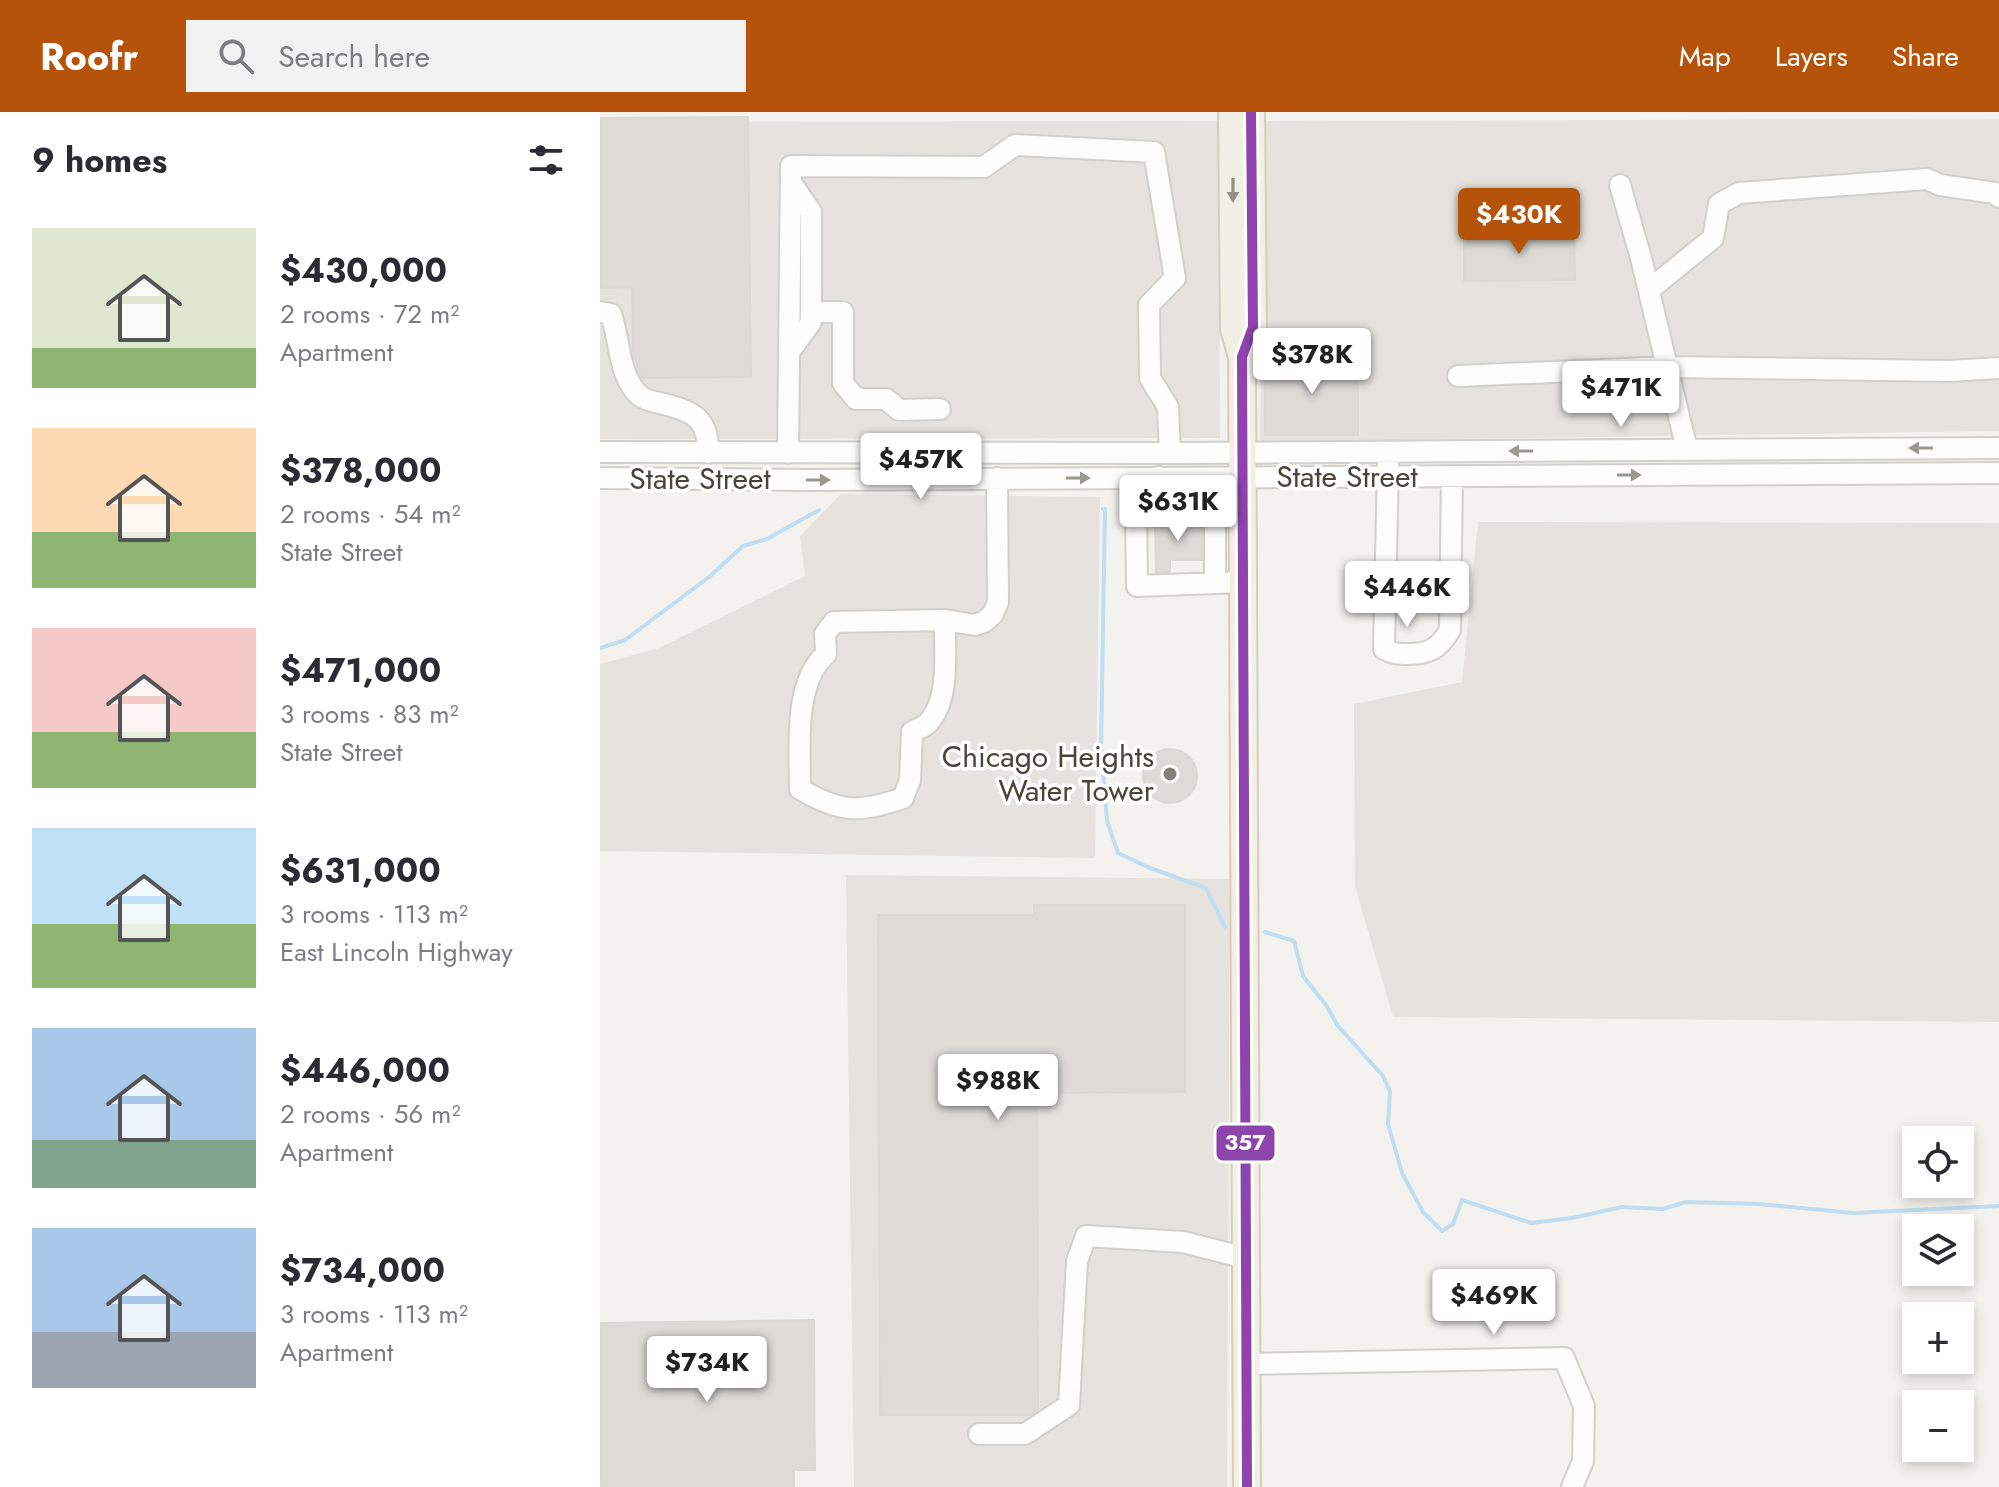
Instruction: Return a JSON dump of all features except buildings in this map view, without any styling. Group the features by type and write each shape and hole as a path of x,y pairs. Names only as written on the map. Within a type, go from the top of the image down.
{"main road":[{"path":"1232,112 1234,329 1242,357 1247,1487"},
{"path":"1242,357 1253,327 1251,112"}],"street":[{"path":"788,453 791,166 984,167 1015,145 1154,152 1175,278 1149,305 1150,378 1168,407 1170,453"},
{"path":"1649,290 1713,238 1719,204 1739,193 1927,179 1940,185 1995,193 1999,197"},
{"path":"790,351 811,322 811,212 792,184"},
{"path":"1620,185 1687,450"},
{"path":"600,312 611,314 627,379 639,395 698,417 707,429 708,453"},
{"path":"811,312 843,312 843,383 856,399 886,399 899,410 940,409"},
{"path":"1458,376 1667,367 1949,371 1999,368"},
{"name":"State Street","path":"600,478 1159,477 1242,465 1389,452 1999,448"},
{"name":"State Street","path":"600,452 1170,453 1242,465 1388,477 1999,473"},
{"path":"1389,452 1384,649 1393,654 1427,654 1441,645 1450,630 1452,476"},
{"path":"1159,477 1160,507"},
{"path":"945,620 944,685 935,712 927,724 912,732 910,780 903,798 872,809 842,808 823,803 800,789 805,688 811,671 826,654 825,634 834,622 945,620 975,625 993,614 998,602 997,478"},
{"path":"1215,583 1215,517 1205,506 1136,508 1137,586 1243,582"},
{"path":"1215,517 1243,516"},
{"path":"979,1434 1025,1434 1069,1405 1077,1261 1086,1236 1183,1242 1246,1258"},
{"path":"1246,1364 1564,1358 1584,1406 1583,1461 1572,1487"}],"shaded area":[{"path":"1999,119 1999,431 1260,442 1263,121"},
{"path":"1219,121 1220,438 600,439 600,122"},
{"path":"841,494 1100,497 1095,858 600,851 600,664 659,648 805,576 800,536"},
{"path":"1478,522 1999,523 1999,1022 1393,1017 1355,886 1354,704 1462,682"},
{"path":"846,875 1230,879 1227,1487 854,1487"}],"waterway":[{"path":"1103,509 1101,748 1107,821 1118,853 1206,888 1225,927"},
{"path":"600,648 625,640 709,577 743,546 767,539 819,510"},
{"path":"1265,932 1294,941 1303,976 1338,1026 1383,1076 1390,1091 1388,1124 1402,1173 1423,1212 1442,1231 1453,1224 1462,1200 1531,1223 1622,1207 1663,1209 1686,1202 1759,1204 1853,1213 1999,1206"}],"transit line":[{"name":"357","path":"1247,1487 1242,357 1253,327 1251,112"}],"place":[{"name":"Chicago Heights Water Tower","path":"1170,774"}]}
